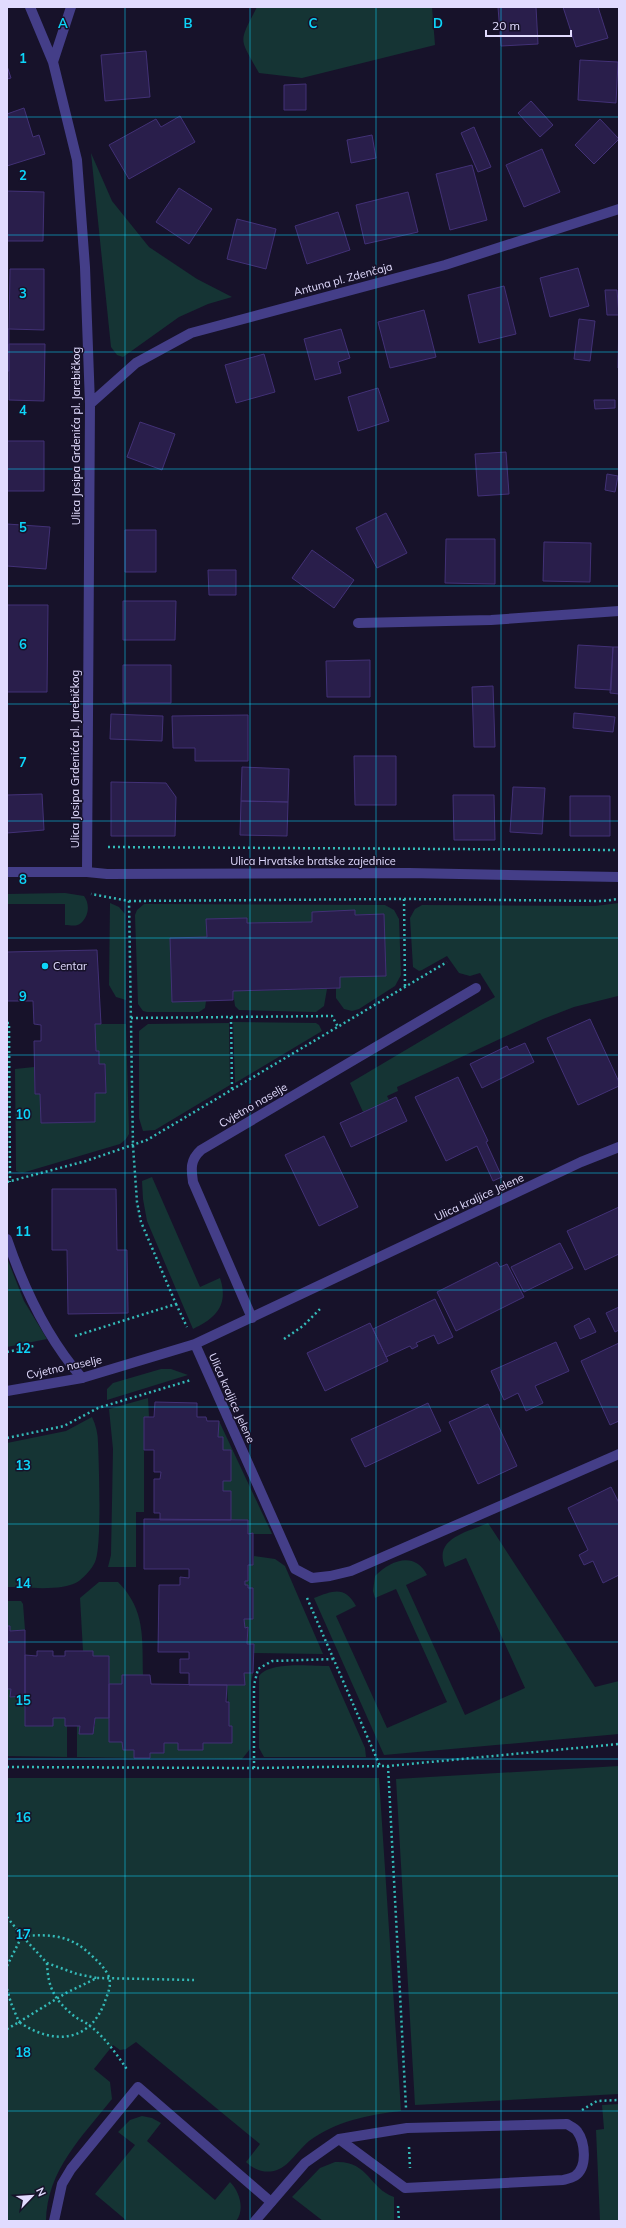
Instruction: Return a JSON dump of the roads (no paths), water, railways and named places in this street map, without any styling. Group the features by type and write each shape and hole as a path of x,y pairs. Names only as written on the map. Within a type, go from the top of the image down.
{"street":[{"name":"Ulica Josipa Grdenića pl. Jarebičkog","path":"30,7 53,62 77,160 86,267 90,404 87,872"},
{"path":"53,62 71,7"},
{"name":"Antuna pl. Zdenčaja","path":"90,404 136,363 191,333 445,265 619,209"},
{"path":"358,623 490,620 619,611"},
{"name":"Ulica Hrvatske bratske zajednice","path":"7,872 87,872 107,874 409,873 619,877"},
{"name":"Cvjetno naselje","path":"252,1318 193,1182 191,1169 193,1160 201,1150 476,988"},
{"name":"Ulica kraljice Jelene","path":"619,1147 581,1162 195,1344 295,1569 312,1578 352,1571 619,1454"},
{"path":"7,1239 25,1288 56,1342 70,1364 82,1378"},
{"name":"Cvjetno naselje","path":"7,1391 82,1378 195,1344"},
{"path":"54,2221 62,2184 71,2169 138,2087 271,2202"},
{"path":"255,2221 305,2163 340,2139 407,2128 566,2124 576,2130 582,2140 584,2152 582,2167 576,2175 563,2180 405,2188 340,2139"}],"place":[{"name":"Centar","path":"45,966"}]}
